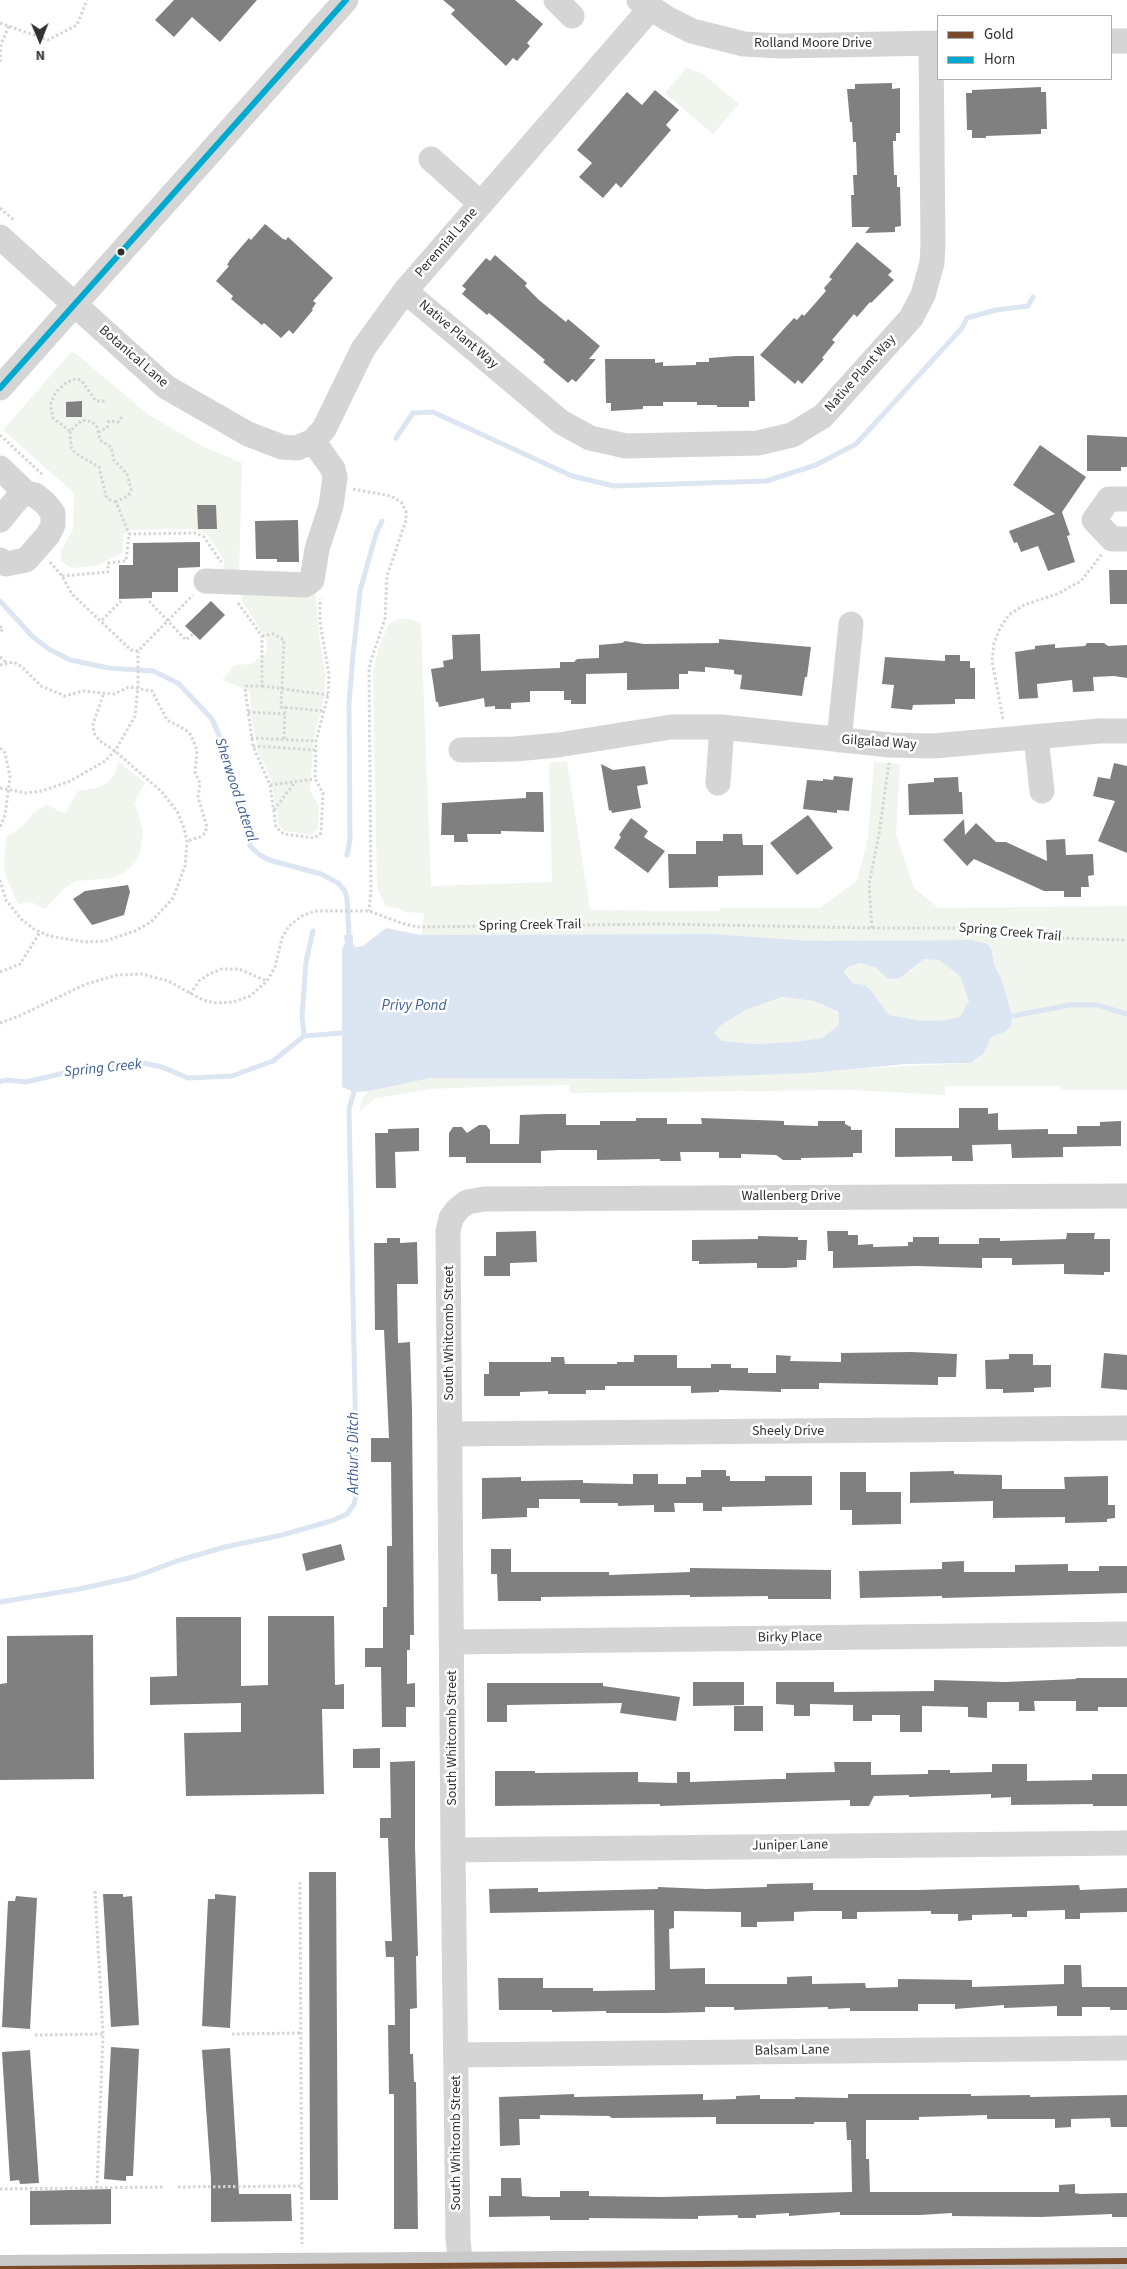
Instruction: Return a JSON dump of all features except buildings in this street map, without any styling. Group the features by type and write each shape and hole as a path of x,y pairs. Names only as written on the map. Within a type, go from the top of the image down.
{"main road":[{"path":"0,2269 1038,2266 1092,2265 1127,2261"}],"street":[{"path":"0,388 346,0"},
{"name":"Rolland Moore Drive","path":"645,4 692,31 744,44 780,46 935,44"},
{"name":"Perennial Lane","path":"313,441 324,429 363,349 405,291 480,204 645,4"},
{"path":"1112,41 1127,41"},
{"name":"Native Plant Way","path":"405,291 561,422 590,438 626,446 758,443 792,435 823,416 911,318 923,295 932,263 933,244 935,44"},
{"path":"430,159 480,204"},
{"name":"Botanical Lane","path":"0,237 166,387 248,434 282,447 297,448 313,441"},
{"path":"206,581 305,585 312,580 317,549 330,510 335,486 334,469 313,441"},
{"path":"0,468 26,493 35,495 45,503 53,513 54,525 48,535 26,560 6,564 0,560"},
{"path":"0,520 18,498 26,493"},
{"path":"1119,540 1094,520 1109,499 1127,499"},
{"path":"839,740 851,624"},
{"name":"Gilgalad Way","path":"461,750 541,746 671,728 722,728 890,745 934,746 1099,731 1127,731"},
{"path":"718,783 722,728"},
{"path":"1036,737 1042,791"},
{"name":"Wallenberg Drive","path":"458,1209 467,1202 484,1199 1127,1196"},
{"name":"South Whitcomb Street","path":"458,1209 451,1218 448,1231 453,1850 460,2267"},
{"name":"Sheely Drive","path":"450,1434 1127,1428"},
{"name":"Birky Place","path":"452,1642 1127,1634"},
{"name":"Juniper Lane","path":"453,1850 1127,1843"},
{"name":"Balsam Lane","path":"456,2055 1127,2048"}],"path":[{"path":"0,23 48,40 77,25 87,0"},
{"path":"0,62 1,44 9,26"},
{"path":"70,431 53,418 51,409 51,402 56,392 66,383 75,379 81,380 96,401 106,401"},
{"path":"98,432 107,428 109,422 118,422 123,416"},
{"path":"62,576 108,572 108,563 126,561 129,534 116,502 113,502 106,496 99,467 75,453 70,440 70,431 82,420 92,422 100,440 111,447 114,460 127,474 130,483 129,495 116,502"},
{"path":"335,486 391,496 401,502 406,511 406,520 387,576 385,619 368,672 371,890 369,911"},
{"path":"0,788 26,793 42,791 70,781 105,762 115,751 135,716 138,687 138,651 219,568 221,561 204,537 196,533 129,534"},
{"path":"1005,740 1000,696 992,661 994,643 1000,628 1009,615 1024,605 1057,594 1081,581 1119,540"},
{"path":"48,560 62,576 72,594 131,650 138,651"},
{"path":"238,582 237,602 262,636 262,686"},
{"path":"309,583 319,591 320,622 329,676 328,695 316,741 315,779 323,793 320,833 314,838 284,834 276,827 270,785 253,746 246,686 262,686 328,695"},
{"path":"101,620 121,601"},
{"path":"149,601 186,640 193,634"},
{"path":"0,626 3,629 0,632"},
{"path":"262,636 273,634 284,640 281,707 323,711"},
{"path":"0,656 6,662"},
{"path":"0,665 6,662 14,662 22,667 41,686 66,696 83,691 114,694 129,687 138,687 152,691 167,720 186,730 195,743 197,750 195,772 200,783 198,797 207,827 205,833 200,837 187,841"},
{"path":"0,880 6,900 21,919 40,932 67,940 85,942 105,941 122,937 151,922 173,898 185,866 187,841 184,828 178,813 152,783 115,751 100,741 94,733 93,724 104,693"},
{"path":"284,739 286,707"},
{"path":"248,712 285,714"},
{"path":"251,738 316,741"},
{"path":"872,928 869,884 886,793 890,745"},
{"path":"253,746 316,750"},
{"path":"0,748 5,753 8,764 10,791 5,815 0,827"},
{"path":"270,785 315,779"},
{"path":"274,810 295,782"},
{"path":"0,900 6,900"},
{"name":"Spring Creek Trail","path":"0,1023 86,984 117,976 142,974 168,981 190,994 216,1003 233,1002 250,996 267,981 275,967 282,938 289,926 302,916 315,911 369,911 401,923 418,926 660,924 971,928 1026,938 1127,940"},
{"path":"0,972 20,964 40,932"},
{"path":"190,994 199,982 209,974 222,969 239,969 256,974 267,981"},
{"path":"300,1882 302,2244"},
{"path":"95,1891 103,2034 97,2188"},
{"path":"232,2034 301,2033"},
{"path":"34,2035 103,2034"},
{"path":"178,2188 302,2186"},
{"path":"0,2189 164,2187"}],"shaded area":[{"path":"686,68 702,73 739,104 713,134 665,93"},
{"path":"71,352 75,353 149,415 202,446 242,463 239,576 223,573 224,561 207,534 193,529 132,530 123,534 123,552 99,565 72,568 61,561 61,551 73,529 74,493 3,430"},
{"path":"242,589 315,591 320,643 326,674 324,698 314,737 310,791 319,806 318,828 312,835 285,831 279,826 271,779 258,752 251,716 250,691 222,680 234,665 251,664 266,653 267,640 242,601"},
{"path":"398,619 412,619 421,624 431,886 552,882 549,763 567,761 590,910 720,911 720,908 820,908 857,881 868,838 874,762 900,764 896,834 914,888 938,908 1127,906 1127,1090 1061,1090 1061,1086 945,1086 945,1095 850,1090 570,1093 569,1085 505,1086 432,1089 376,1098 359,1112 363,1097 369,1091 429,1078 643,1079 971,1063 984,1053 991,1037 1005,1032 1010,1026 1012,1016 1002,980 994,965 992,951 988,944 955,940 813,941 712,934 421,935 424,913 405,912 399,908 386,906 377,888 373,672 379,647 389,624"},
{"path":"118,761 145,783 137,796 135,804 143,831 140,852 135,863 125,872 113,878 76,881 65,888 45,909 31,902 18,904 6,877 4,866 6,837 22,827 32,814 47,804 60,812 66,812 78,791 97,788 107,783 115,774"},
{"path":"924,958 939,960 960,976 969,1001 960,1017 924,1021 889,1015 871,990 865,985 852,983 844,972 846,968 859,963 875,967 888,979 911,971"},
{"path":"783,997 814,1001 838,1013 839,1025 822,1038 794,1042 754,1044 722,1041 714,1033 721,1025 746,1010"}],"water":[{"name":"Privy Pond","path":"386,928 421,935 712,934 813,941 971,940 988,944 992,951 994,965 1002,980 1012,1016 1011,1026 1005,1032 991,1037 984,1053 971,1063 907,1064 808,1073 643,1079 430,1078 369,1091 354,1092 342,1087 342,949 345,943 344,935 353,935 353,944 356,947 363,946","holes":["924,959 939,960 960,976 969,1001 960,1017 924,1021 889,1015 871,990 865,985 852,983 844,972 846,968 859,963 875,967 888,979 900,978","782,997 814,1001 838,1012 839,1025 822,1038 794,1042 754,1044 722,1041 714,1033 721,1025 746,1010"]}],"waterway":[{"path":"396,438 413,413 433,412 572,476 614,486 766,481 816,465 856,444 962,328 967,318 996,310 1028,306 1033,297"},
{"path":"347,855 350,840 349,704 353,655 360,591 376,534 382,521"},
{"name":"Sherwood Lateral","path":"0,601 33,637 49,649 70,660 109,668 153,671 178,683 212,719 219,735 229,773 238,791 250,846 269,860 321,874 338,883 345,891 347,899 349,935"},
{"path":"304,1036 302,1016 306,962 313,931"},
{"name":"Spring Creek","path":"1012,1016 1070,1005 1097,1005 1127,1014"},
{"name":"Spring Creek","path":"0,1082 6,1080 26,1082 77,1070 138,1062 162,1067 188,1078 232,1076 273,1061 304,1036 342,1033"},
{"name":"Arthur's Ditch","path":"0,1602 79,1589 134,1577 180,1560 225,1547 282,1535 331,1521 347,1514 354,1504 357,1493 349,1109 354,1092"}],"transit line":[{"name":"Horn","path":"0,388 346,0"},
{"name":"Gold","path":"0,2269 1127,2261"}]}
